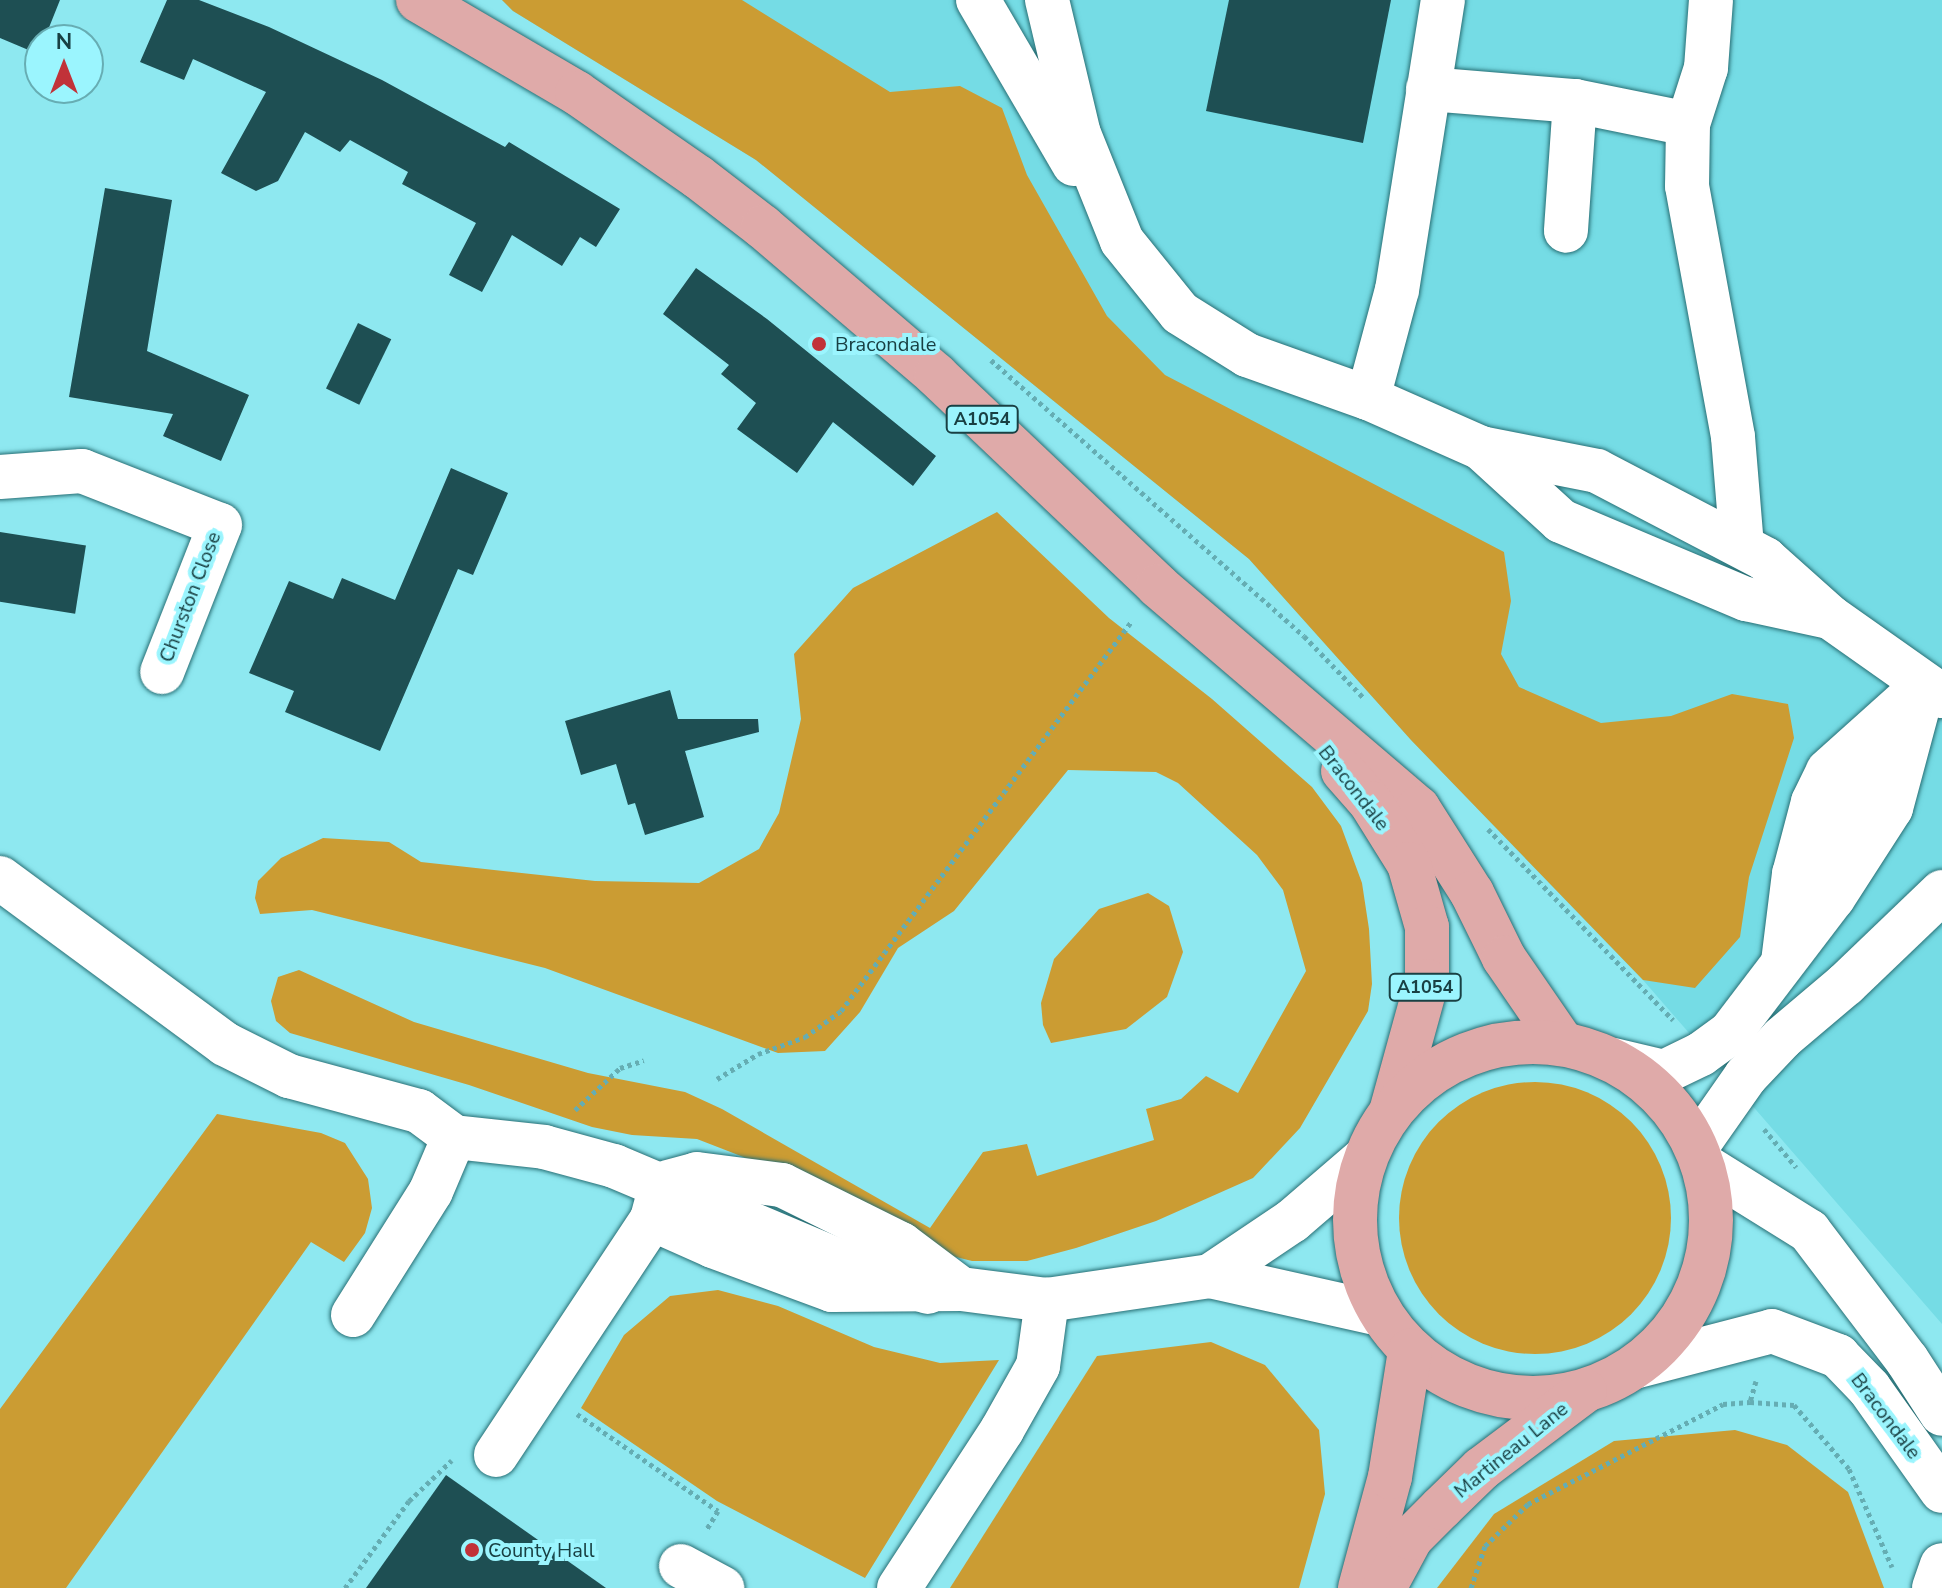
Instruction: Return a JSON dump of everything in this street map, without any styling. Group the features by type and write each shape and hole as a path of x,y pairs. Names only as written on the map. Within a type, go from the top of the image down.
{"main road":[{"name":"Bracondale","path":"418,0 577,93 763,227 936,375 1158,586 1418,808 1472,893 1504,958 1563,1044"},
{"name":"Bracondale","path":"1256,671 1371,803 1409,864 1427,927 1427,981 1392,1108"},
{"path":"1508,1042 1563,1044 1613,1060 1657,1092 1700,1156 1712,1218 1705,1269 1683,1318 1638,1366 1585,1391 1513,1398 1456,1382 1410,1351 1380,1314 1361,1271 1353,1214 1364,1159 1392,1108 1435,1070 1508,1042"},
{"path":"1360,1588 1390,1477 1410,1351"},
{"name":"Martineau Lane","path":"1384,1588 1411,1538 1441,1508 1481,1469 1585,1391"}],"street":[{"path":"978,0 1048,123 1122,241 1180,313 1247,355 1368,398 1481,448 1597,471 1765,559 1830,617 1933,690"},
{"path":"1047,0 1079,134 1122,241"},
{"path":"1368,398 1397,290 1443,0"},
{"path":"1711,0 1706,68 1688,124 1687,186 1733,437 1742,546"},
{"path":"1428,89 1575,101 1688,124"},
{"path":"1566,231 1575,101"},
{"path":"1481,448 1561,521 1746,599 1830,617"},
{"name":"Churston Close","path":"0,477 82,471 220,525 162,672"},
{"path":"1613,1060 1664,1072 1701,1054 1730,1033 1833,898 1891,808 1933,690"},
{"path":"1783,965 1794,874 1813,802 1828,771 1933,690"},
{"path":"0,878 225,1044 289,1076 419,1111 454,1137 544,1147 657,1201 713,1246 832,1290 945,1290 1047,1300 1210,1276 1380,1314"},
{"path":"1942,892 1846,984 1782,1038 1746,1076 1700,1156 1809,1231 1907,1360 1942,1414"},
{"path":"353,1315 431,1191 454,1137"},
{"path":"1210,1276 1292,1221 1364,1159"},
{"path":"475,1456 540,1388 657,1201 697,1174 782,1185 901,1244 945,1290"},
{"path":"899,1588 1002,1430 1038,1366 1047,1300"},
{"name":"Bracondale","path":"1638,1366 1772,1331 1838,1356 1869,1388 1942,1491"},
{"path":"1934,1588 1942,1565"},
{"path":"681,1566 722,1588"}],"path":[{"path":"717,1079 758,1054 805,1037 841,1011 1158,586"},
{"path":"544,1147 584,1100 620,1068 644,1060"},
{"path":"1757,1121 1806,1179"},
{"path":"540,1388 718,1511 681,1566"},
{"path":"1471,1588 1485,1546 1528,1504 1723,1404 1750,1402"},
{"path":"345,1588 409,1501 475,1456"}],"shaded area":[{"path":"502,0 1942,0 1942,1324 1643,980 1411,740 1249,559 756,160 513,11"},
{"path":"502,0 742,0 890,92 960,86 1002,108 1027,175 1107,316 1165,375 1504,552 1511,601 1501,654 1519,687 1601,723 1671,716 1732,694 1788,704 1794,738 1749,877 1740,937 1695,988 1643,980 1411,740 1249,559 756,160 513,11"},
{"path":"997,512 1109,618 1212,699 1312,787 1341,826 1362,883 1369,929 1372,984 1368,1011 1300,1128 1253,1178 1156,1221 1076,1248 1027,1261 972,1261 932,1251 782,1172 697,1139 632,1135 592,1127 469,1085 290,1033 276,1021 271,1001 278,977 299,970 414,1022 588,1073 685,1092 722,1109 930,1228 983,1152 1027,1144 1037,1176 1154,1140 1146,1109 1181,1099 1206,1076 1238,1093 1306,971 1283,890 1257,855 1178,783 1156,772 1068,770 954,911 898,948 860,1012 825,1051 778,1053 545,968 312,910 260,914 255,898 258,881 281,858 323,838 389,842 421,862 595,881 699,883 759,849 779,813 801,719 794,654 853,588"},
{"path":"1148,893 1169,906 1183,952 1167,997 1126,1029 1051,1043 1043,1025 1041,1003 1054,959 1099,909"},
{"path":"1535,1082 1574,1088 1599,1098 1631,1122 1648,1143 1660,1166 1668,1192 1671,1218 1665,1257 1655,1282 1631,1314 1610,1331 1587,1343 1561,1351 1535,1354 1496,1348 1471,1338 1439,1314 1422,1293 1410,1270 1402,1244 1399,1218 1405,1179 1415,1154 1439,1122 1460,1105 1483,1093 1509,1085"},
{"path":"217,1114 321,1133 345,1143 368,1179 372,1208 365,1233 344,1262 311,1242 66,1588 0,1588 0,1409"},
{"path":"718,1290 778,1306 874,1347 940,1363 999,1360 865,1578 717,1501 581,1408 624,1335 670,1296"},
{"path":"1211,1342 1265,1365 1319,1430 1325,1494 1299,1588 950,1588 1097,1356"},
{"path":"1735,1430 1787,1445 1848,1492 1884,1588 1437,1588 1494,1514 1614,1441"}],"building":[{"path":"0,0 60,0 50,24 24,24 24,48 0,38"},
{"path":"167,0 199,0 269,27 382,80 505,147 509,142 620,209 596,247 580,237 562,266 512,235 482,292 449,275 476,223 402,184 408,172 350,140 340,152 305,132 278,181 256,191 221,173 266,92 193,59 184,80 140,62"},
{"path":"1229,0 1391,0 1363,143 1206,111"},
{"path":"105,188 172,200 147,351 249,395 221,461 163,436 173,414 69,397"},
{"path":"696,268 767,319 936,456 913,486 833,422 797,473 737,429 756,403 721,374 729,365 663,314"},
{"path":"358,323 391,339 359,405 326,389"},
{"path":"451,468 508,493 473,575 458,569 380,751 285,712 294,691 249,673 289,581 333,599 342,578 395,600"},
{"path":"0,532 86,546 75,614 0,602"},
{"path":"670,690 678,719 758,719 759,732 685,751 704,817 645,835 635,803 628,805 616,764 581,775 565,721"},
{"name":"County Hall","path":"446,1475 497,1511 606,1588 366,1588"}],"place":[{"name":"Bracondale","path":"819,344"},
{"name":"County Hall","path":"472,1550"}]}
